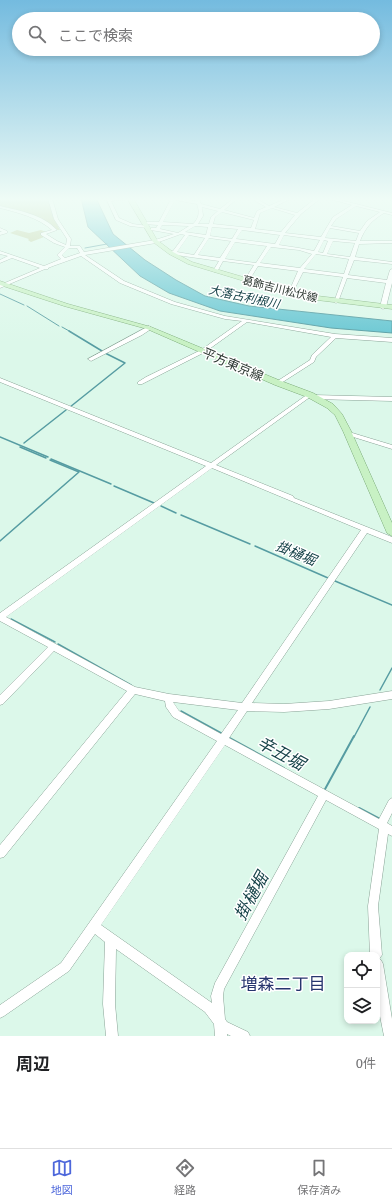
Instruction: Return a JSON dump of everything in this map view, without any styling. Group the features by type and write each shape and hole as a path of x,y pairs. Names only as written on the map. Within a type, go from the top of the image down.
{"main road":[{"name":"葛飾吉川松伏線","path":"162,246 190,263 290,294 336,302 392,308"},
{"name":"平方東京線","path":"2,285 148,328 278,384 312,396 330,406 338,414 391,527"}],"street":[{"path":"63,246 78,247 122,282 173,303 225,317 335,336 392,340"},
{"path":"2,285 64,260 86,253 121,246"},
{"path":"171,253 175,252 179,246"},
{"path":"190,263 201,246"},
{"path":"215,271 231,246"},
{"path":"246,281 258,265 269,246"},
{"path":"279,246 299,249 324,255 392,263"},
{"path":"290,294 300,270 308,263 319,246"},
{"path":"324,255 328,246"},
{"path":"336,302 355,246"},
{"path":"44,267 68,247"},
{"path":"0,252 44,267"},
{"path":"171,253 390,282"},
{"path":"0,262 12,256"},
{"path":"59,256 64,260"},
{"path":"383,307 392,270"},
{"path":"140,384 154,374 203,351 247,320"},
{"path":"91,359 140,334 148,328"},
{"path":"278,384 312,362 314,356 335,336"},
{"path":"0,380 392,540"},
{"path":"392,399 312,396 0,617 134,690 169,698 245,707 284,708 311,706 392,695"},
{"path":"348,434 392,447"},
{"path":"0,1012 65,967 94,927 366,529"},
{"path":"0,701 54,646"},
{"path":"0,853 134,690"},
{"path":"169,698 169,704 176,714 386,828"},
{"path":"221,1036 216,996 324,795"},
{"path":"376,952 373,906 386,828 392,803"},
{"path":"94,927 209,1008 223,1026 244,1036"},
{"path":"111,939 110,1004 112,1036"},
{"path":"380,983 390,1036"}],"water":[{"path":"109,246 128,246 145,260 176,280 205,296 249,306 392,321 392,333 331,328 220,311 169,293 140,276"}],"waterway":[{"path":"85,248 94,246"},
{"path":"0,294 24,305"},
{"path":"27,306 59,326"},
{"path":"62,327 71,332"},
{"path":"69,331 102,351"},
{"path":"70,407 125,363 105,353"},
{"path":"24,443 66,410"},
{"name":"掛樋堀","path":"0,437 48,457"},
{"name":"掛樋堀","path":"20,447 46,458"},
{"name":"掛樋堀","path":"51,459 111,484"},
{"path":"0,541 79,472 50,460"},
{"name":"掛樋堀","path":"114,486 154,503"},
{"name":"掛樋堀","path":"161,506 176,513"},
{"name":"掛樋堀","path":"181,515 250,544"},
{"name":"掛樋堀","path":"255,546 328,578"},
{"name":"掛樋堀","path":"335,581 392,605"},
{"name":"辛丑堀","path":"11,619 55,642"},
{"name":"辛丑堀","path":"58,644 131,685"},
{"name":"掛樋堀","path":"380,690 392,668"},
{"name":"掛樋堀","path":"354,737 370,707"},
{"name":"辛丑堀","path":"181,711 223,734"},
{"name":"掛樋堀","path":"324,791 354,736"},
{"name":"辛丑堀","path":"228,737 284,768"},
{"name":"辛丑堀","path":"359,808 380,819"}],"district":[{"name":"増森二丁目","path":"283,984"}],"water label":[{"name":"大落古利根川","path":"244,297"}]}
